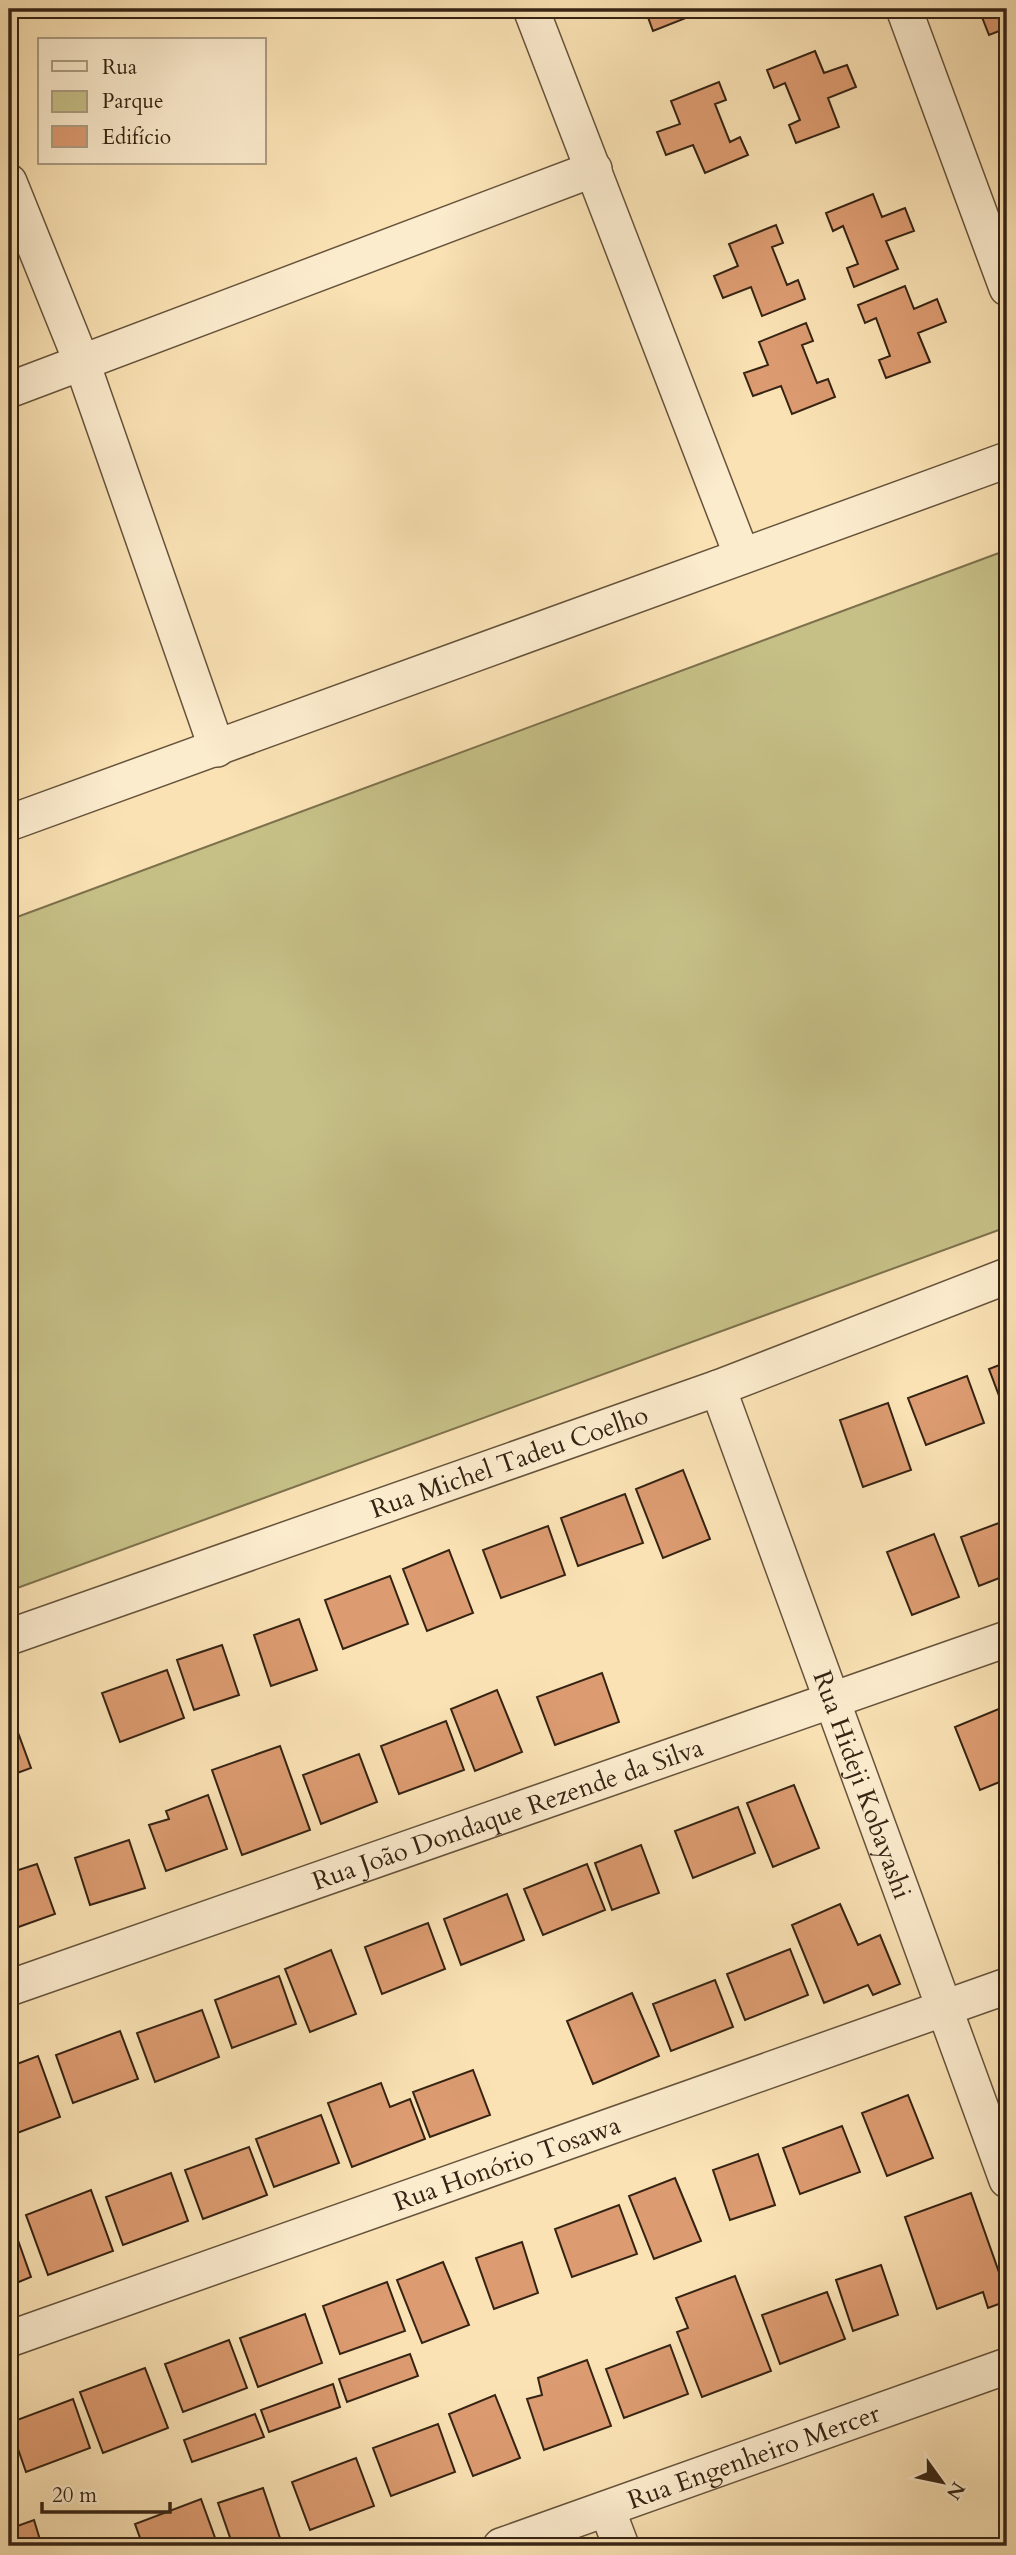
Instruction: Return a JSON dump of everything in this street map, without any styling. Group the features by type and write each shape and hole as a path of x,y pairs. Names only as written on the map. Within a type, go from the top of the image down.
{"street":[{"path":"531,9 742,556"},
{"path":"904,9 1007,288"},
{"path":"9,390 594,169"},
{"path":"9,182 82,363 217,749"},
{"path":"9,823 1007,460"},
{"name":"Rua Michel Tadeu Coelho","path":"9,1637 718,1388 1007,1276"},
{"name":"Rua Hideji Kobayashi","path":"718,1388 1007,2179"},
{"name":"Rua João Dondaque Rezende da Silva","path":"9,1988 1007,1639"},
{"name":"Rua Honório Tosawa","path":"9,2339 1007,1986"},
{"name":"Rua Engenheiro Mercer","path":"501,2546 1007,2366"},
{"path":"607,2509 621,2546"}],"green space":[{"path":"1007,550 1007,1227 9,1591 9,920"}],"building":[{"path":"645,9 694,9 696,14 653,31"},
{"path":"1007,9 1007,28 989,35 980,12"},
{"path":"815,51 824,73 847,65 856,87 828,98 839,127 796,143 789,125 800,120 785,83 774,88 767,70"},
{"path":"719,82 726,100 715,104 730,142 740,137 748,155 705,173 693,145 666,155 657,132 680,124 671,101"},
{"path":"873,194 882,217 905,208 914,231 886,241 898,269 854,287 847,268 858,264 843,226 833,231 826,213"},
{"path":"776,225 783,243 772,247 787,285 798,280 805,299 762,316 751,287 723,298 714,276 738,266 729,244"},
{"path":"905,286 914,309 937,299 946,322 918,333 930,362 886,378 879,360 890,356 876,318 865,323 858,305"},
{"path":"806,323 813,341 802,345 817,383 828,379 835,397 792,414 781,386 753,396 744,373 768,365 759,342"},
{"path":"1007,1362 1007,1417 989,1369"},
{"path":"967,1376 984,1423 926,1445 908,1398"},
{"path":"888,1403 911,1470 863,1487 840,1420"},
{"path":"683,1470 710,1539 663,1558 636,1489"},
{"path":"625,1494 643,1543 578,1566 561,1518"},
{"path":"1007,1520 1007,1575 979,1586 961,1537"},
{"path":"548,1526 565,1575 501,1598 483,1550"},
{"path":"934,1534 959,1597 912,1615 887,1552"},
{"path":"449,1550 473,1613 427,1631 403,1569"},
{"path":"390,1576 408,1624 343,1649 325,1600"},
{"path":"299,1619 317,1670 271,1686 254,1635"},
{"path":"222,1645 239,1695 194,1710 177,1660"},
{"path":"167,1670 184,1718 120,1742 102,1693"},
{"path":"602,1673 619,1722 555,1745 537,1697"},
{"path":"497,1690 522,1752 475,1771 451,1709"},
{"path":"1001,1708 1007,1725 1007,1779 980,1790 955,1727"},
{"path":"13,1719 31,1768 9,1776 9,1721"},
{"path":"446,1721 464,1770 399,1794 381,1746"},
{"path":"280,1746 310,1830 242,1855 212,1770"},
{"path":"359,1754 377,1802 321,1824 303,1775"},
{"path":"794,1785 819,1848 773,1867 747,1803"},
{"path":"208,1795 227,1849 166,1871 149,1825 169,1819 166,1811"},
{"path":"738,1807 755,1853 693,1878 675,1831"},
{"path":"129,1840 145,1888 90,1905 75,1858"},
{"path":"641,1845 659,1893 612,1910 595,1863"},
{"path":"1007,1860 1007,1885 999,1863"},
{"path":"37,1864 55,1914 10,1930 9,1873"},
{"path":"587,1864 605,1910 543,1935 524,1889"},
{"path":"507,1894 524,1940 461,1965 444,1919"},
{"path":"840,1904 858,1945 880,1935 900,1984 873,1995 868,1985 824,2003 792,1925"},
{"path":"428,1923 445,1969 382,1994 365,1947"},
{"path":"790,1949 808,1995 745,2020 727,1974"},
{"path":"331,1950 356,2014 310,2032 285,1969"},
{"path":"279,1976 296,2024 232,2048 215,2000"},
{"path":"715,1980 733,2027 671,2051 653,2004"},
{"path":"632,1993 659,2056 593,2084 567,2021"},
{"path":"202,2010 219,2057 155,2082 137,2033"},
{"path":"120,2031 138,2079 73,2103 56,2055"},
{"path":"38,2056 60,2117 9,2136 9,2067"},
{"path":"473,2070 490,2115 430,2137 413,2092"},
{"path":"381,2083 390,2107 410,2099 425,2139 352,2167 328,2103"},
{"path":"908,2095 933,2158 887,2176 862,2113"},
{"path":"321,2115 339,2163 274,2187 256,2139"},
{"path":"842,2126 860,2172 800,2194 783,2148"},
{"path":"249,2147 267,2195 203,2219 185,2170"},
{"path":"758,2154 775,2205 730,2220 713,2170"},
{"path":"171,2173 188,2221 123,2245 106,2197"},
{"path":"675,2178 701,2241 654,2259 629,2196"},
{"path":"91,2190 113,2251 48,2275 26,2215"},
{"path":"971,2193 1007,2301 988,2308 983,2292 937,2309 905,2217"},
{"path":"619,2205 637,2254 572,2277 555,2229"},
{"path":"14,2229 31,2277 9,2286 9,2231"},
{"path":"522,2242 538,2293 494,2309 476,2258"},
{"path":"443,2262 469,2325 422,2343 397,2280"},
{"path":"881,2265 898,2315 853,2331 836,2280"},
{"path":"735,2276 771,2371 702,2397 677,2332 688,2328 676,2298"},
{"path":"387,2282 405,2331 340,2354 323,2306"},
{"path":"827,2292 845,2339 780,2364 762,2315"},
{"path":"305,2314 322,2363 258,2387 240,2338"},
{"path":"229,2340 247,2388 183,2412 165,2364"},
{"path":"670,2345 688,2394 624,2418 606,2369"},
{"path":"410,2354 418,2376 347,2402 339,2379"},
{"path":"587,2360 611,2426 544,2450 527,2399 542,2395 538,2378"},
{"path":"145,2368 168,2428 103,2453 80,2392"},
{"path":"333,2384 340,2407 269,2432 261,2410"},
{"path":"495,2395 520,2458 473,2476 449,2414"},
{"path":"73,2399 90,2448 26,2472 9,2423"},
{"path":"255,2414 264,2437 192,2462 184,2440"},
{"path":"438,2424 455,2472 391,2496 373,2448"},
{"path":"356,2458 374,2506 310,2530 292,2482"},
{"path":"263,2488 280,2538 256,2546 233,2546 218,2503"},
{"path":"201,2499 218,2546 143,2546 135,2524"},
{"path":"34,2520 41,2543 33,2546 9,2546 9,2529"}]}
